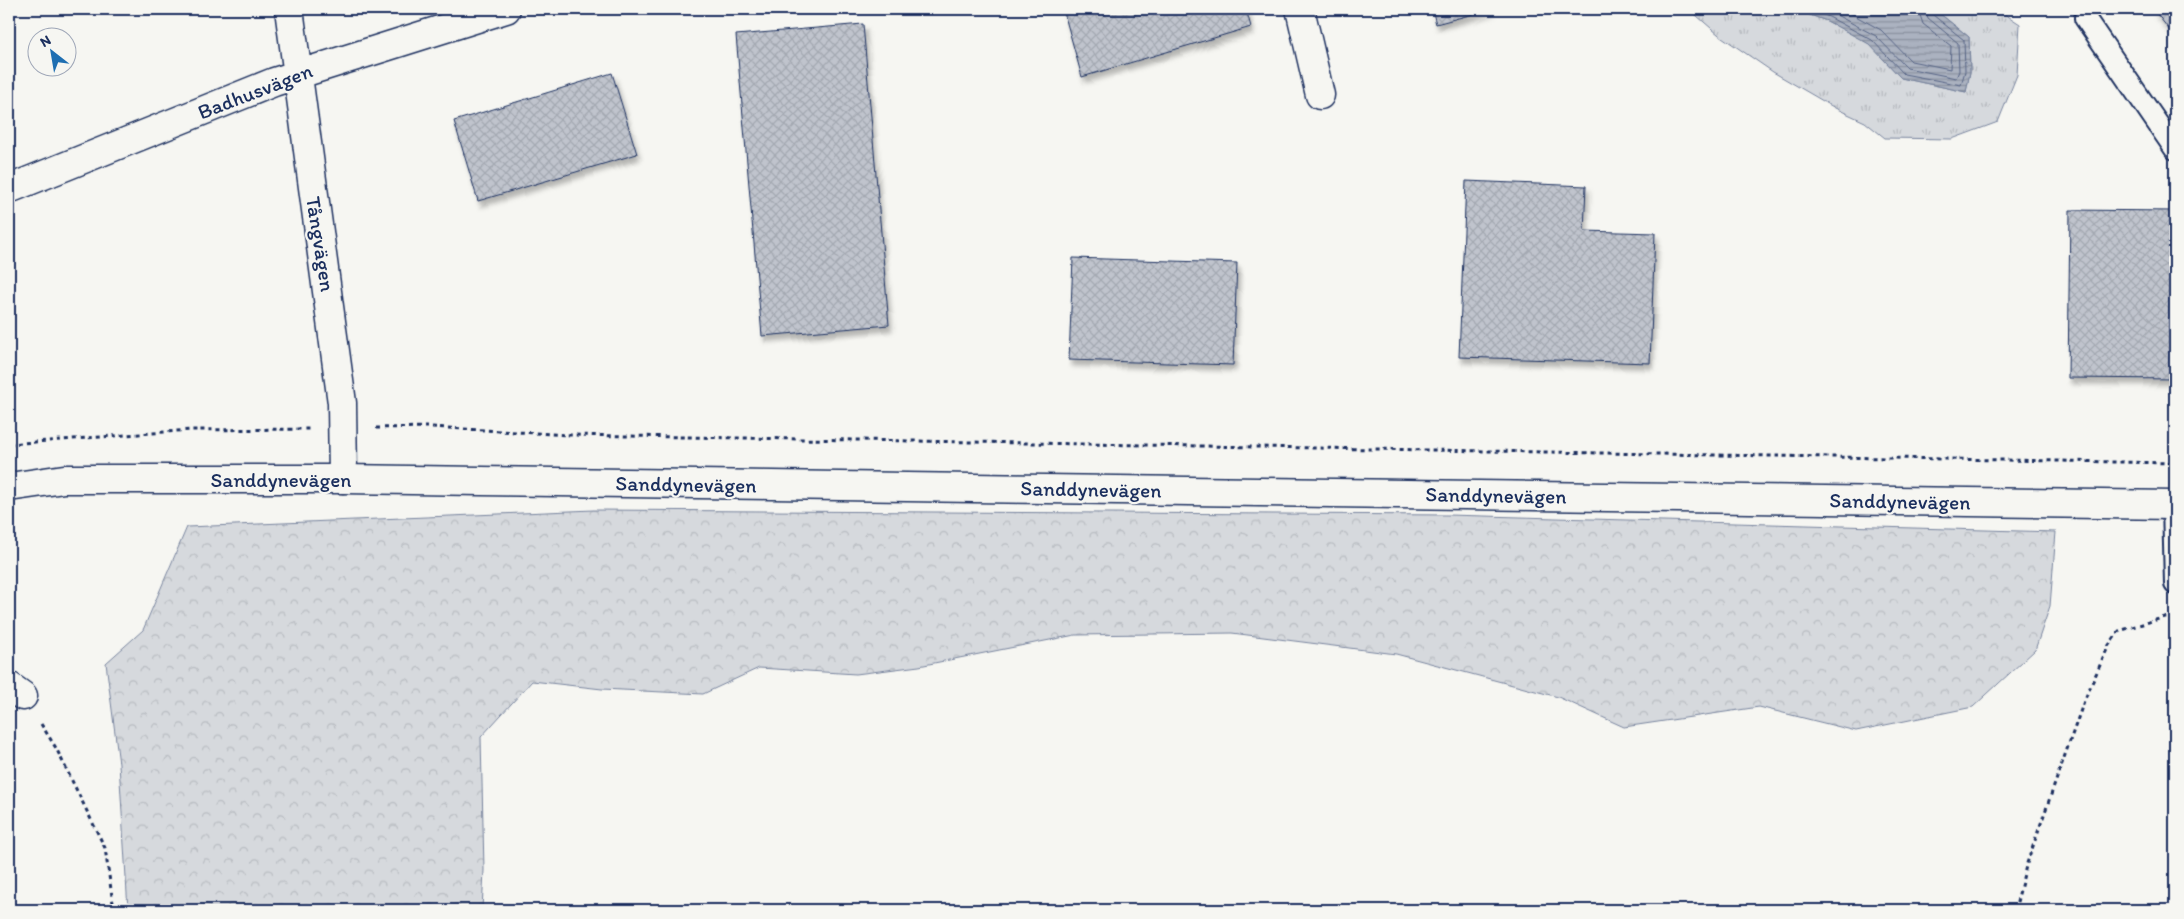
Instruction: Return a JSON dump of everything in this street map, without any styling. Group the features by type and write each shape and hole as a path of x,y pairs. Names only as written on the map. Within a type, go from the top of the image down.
{"street":[{"name":"Tångvägen","path":"289,9 332,319 343,428 343,479"},
{"name":"Badhusvägen","path":"9,189 299,73 506,9"},
{"path":"1300,9 1320,95"},
{"name":"Sanddynevägen","path":"9,487 64,479 343,479 2174,505"}],"lane":[{"path":"2085,18 2175,149"},
{"name":"Sanddynevägen","path":"2174,505 2175,584"}],"path":[{"path":"9,444 191,430 430,427 570,435 2175,462"},
{"path":"2015,910 2026,866 2084,701 2109,645 2119,631 2175,614"},
{"path":"16,691 56,748 105,848 114,910"}],"green space":[{"path":"1689,9 1793,9 1827,21 1870,44 1901,78 1966,92 1970,72 1969,37 1934,9 1997,9 2020,24 2017,75 1998,122 1952,139 1885,138 1865,122 1835,108 1773,72 1719,35"},
{"path":"594,510 1448,515 2056,532 2050,606 2035,650 1973,707 1856,731 1759,707 1624,727 1558,697 1396,654 1232,633 1075,635 919,666 856,674 759,668 703,694 602,689 532,681 481,737 484,870 482,910 128,910 119,764 106,663 143,630 187,527"}],"water":[{"path":"1793,9 1934,9 1969,37 1970,72 1966,92 1901,78 1869,44 1827,21"}],"building":[{"path":"1063,9 1246,9 1251,27 1082,77"},
{"path":"1432,9 1492,9 1436,24"},
{"path":"2153,9 2175,9 2175,37"},
{"path":"863,24 889,325 762,336 736,35"},
{"path":"612,73 637,154 478,201 454,121"},
{"path":"1466,181 1586,186 1584,231 1655,233 1650,363 1459,357"},
{"path":"2070,210 2175,211 2175,379 2068,378"},
{"path":"1073,258 1237,263 1233,365 1069,360"}]}
